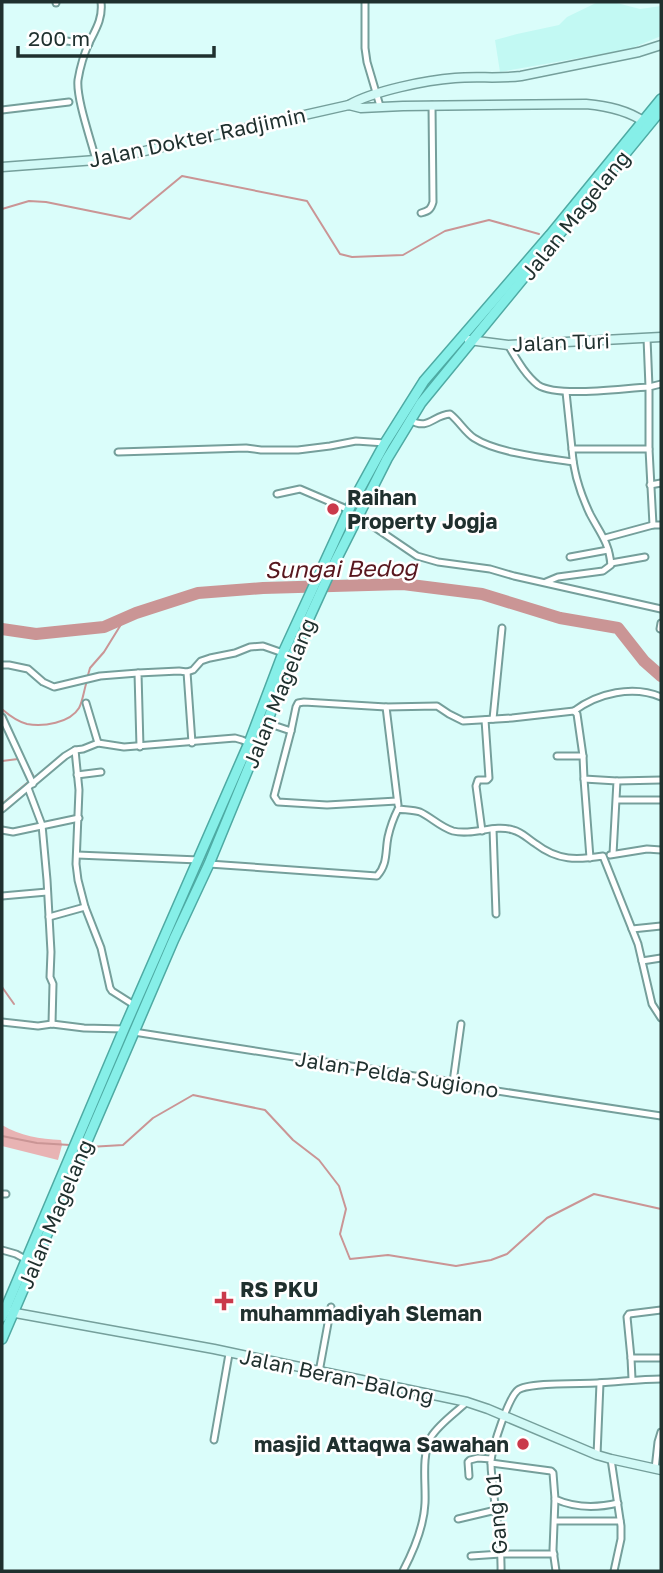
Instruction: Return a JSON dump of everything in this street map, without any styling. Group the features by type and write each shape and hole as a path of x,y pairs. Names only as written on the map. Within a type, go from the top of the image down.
{"highway":[{"name":"Jalan Magelang","path":"327,568 387,459 422,403 646,123 661,99"},
{"name":"Jalan Magelang","path":"3,1333 25,1259 209,864 216,830 284,653 327,568 349,510 385,443 424,382 646,123 661,110"},
{"name":"Jalan Magelang","path":"7,1313 129,1031 135,1005 199,860 267,723 310,605"}],"main road":[{"name":"Jalan Dokter Radjimin","path":"2,167 96,160 158,149 349,105 377,94 445,79 521,76 639,52 661,44"},
{"name":"Jalan Dokter Radjimin","path":"349,105 361,108 596,105 625,111 646,123"},
{"name":"Jalan Turi","path":"461,338 508,345 661,337"},
{"name":"Jalan Beran-Balong","path":"7,1313 214,1349 467,1402 611,1460 658,1470"}],"street":[{"path":"96,160 77,83 102,13 101,2"},
{"path":"365,2 367,62 380,106"},
{"path":"44,38 89,44"},
{"path":"2,110 69,103"},
{"path":"421,213 428,212 433,202 432,105"},
{"path":"647,338 653,525"},
{"path":"508,345 527,374 541,387 566,392 661,384"},
{"path":"544,583 558,577 603,571 609,568 611,563 605,538 589,513 573,461 566,392"},
{"path":"410,420 423,425 448,413 476,439 486,444 523,454 573,461"},
{"path":"118,452 246,448 298,450 356,441 385,443"},
{"path":"572,449 649,449"},
{"path":"650,485 661,483"},
{"path":"277,494 300,489 349,510"},
{"path":"358,516 417,556 438,562 490,569 661,609"},
{"path":"605,538 661,525"},
{"path":"570,557 608,550"},
{"path":"611,563 645,557"},
{"path":"493,719 502,628"},
{"path":"2,665 28,669 43,682 54,687 100,676 187,672 193,670 201,661 250,647 262,646 284,653"},
{"path":"187,672 192,743"},
{"path":"138,673 140,747"},
{"path":"397,801 327,805 278,802 274,796 298,703 386,707 437,706 463,721 574,711 586,702 626,691 651,693 661,698"},
{"path":"86,703 98,743"},
{"path":"209,864 377,876 384,870 387,837 398,809 386,707"},
{"path":"574,711 577,714 583,756 590,858"},
{"path":"2,717 30,786 42,825 49,917 50,977 53,984 52,1024"},
{"path":"482,831 476,786 477,781 489,778 485,720"},
{"path":"267,723 291,732"},
{"path":"2,809 59,760 75,750 83,750 98,743 140,747 234,738 248,743"},
{"path":"75,750 79,818 78,880 101,948 110,988 135,1005"},
{"path":"557,756 583,756"},
{"path":"77,775 101,772"},
{"path":"583,779 661,780"},
{"path":"613,854 617,781"},
{"path":"617,800 661,800"},
{"path":"398,809 419,812 454,831 503,828 513,830 538,846 577,860 647,849 661,850"},
{"path":"2,830 13,832 79,818"},
{"path":"493,830 496,914"},
{"path":"77,855 199,860"},
{"path":"603,856 632,929 652,1004 661,1018"},
{"path":"2,896 47,892"},
{"path":"49,917 85,907"},
{"path":"632,929 661,926"},
{"path":"642,961 661,958"},
{"name":"Jalan Pelda Sugiono","path":"2,1022 129,1031 661,1116"},
{"path":"453,1082 461,1024"},
{"path":"2,1250 25,1259"},
{"path":"319,1372 331,1307"},
{"path":"632,1379 627,1317 629,1314 661,1310"},
{"path":"214,1440 229,1354"},
{"path":"631,1358 661,1358"},
{"path":"597,1455 600,1383 661,1379"},
{"name":"Gang 01","path":"501,1571 491,1461 512,1397 525,1387 600,1383"},
{"path":"403,1571 420,1532 425,1506 426,1455 429,1444 433,1434 467,1402"},
{"path":"658,1470 658,1443 661,1432"},
{"path":"469,1476 468,1462 478,1458 551,1471 555,1499 556,1571"},
{"path":"611,1460 621,1539 614,1571"},
{"path":"555,1499 573,1506 618,1503"},
{"path":"458,1519 496,1510"},
{"path":"555,1521 620,1521"},
{"path":"471,1556 554,1554"}],"shaded area":[{"path":"598,2 613,2 640,9 661,6 661,36 630,49 500,72 495,40 559,25 567,17"},
{"path":"2,1125 30,1136 61,1140 58,1160 2,1146"}],"waterway":[{"path":"2,209 29,201 46,202 130,219 182,176 307,201 340,254 352,257 403,255 445,231 489,220 539,234"},
{"name":"Sungai Bedog","path":"2,629 36,634 104,627 136,613 198,593 263,588 403,584 482,594 560,618 618,628 644,661 661,676"},
{"path":"88,675 90,668 104,652 125,618"},
{"path":"5,717 3,710 27,724 41,725 63,720 79,708 87,681"},
{"path":"17,744 23,758"},
{"path":"2,761 18,759"},
{"path":"24,759 34,777"},
{"path":"2,804 27,783"},
{"path":"2,987 14,1004"},
{"path":"89,1147 123,1145 153,1118 193,1095 265,1110 293,1140 319,1160 339,1186 346,1209 340,1234 350,1259 388,1255 456,1266 491,1260 507,1254 547,1218 594,1194 661,1209"},
{"path":"2,1136 37,1143 70,1145"}],"place":[{"name":"Raihan Property Jogja","path":"333,509"},
{"name":"RS PKU muhammadiyah Sleman","path":"224,1301"},
{"name":"masjid Attaqwa Sawahan","path":"523,1444"}]}
